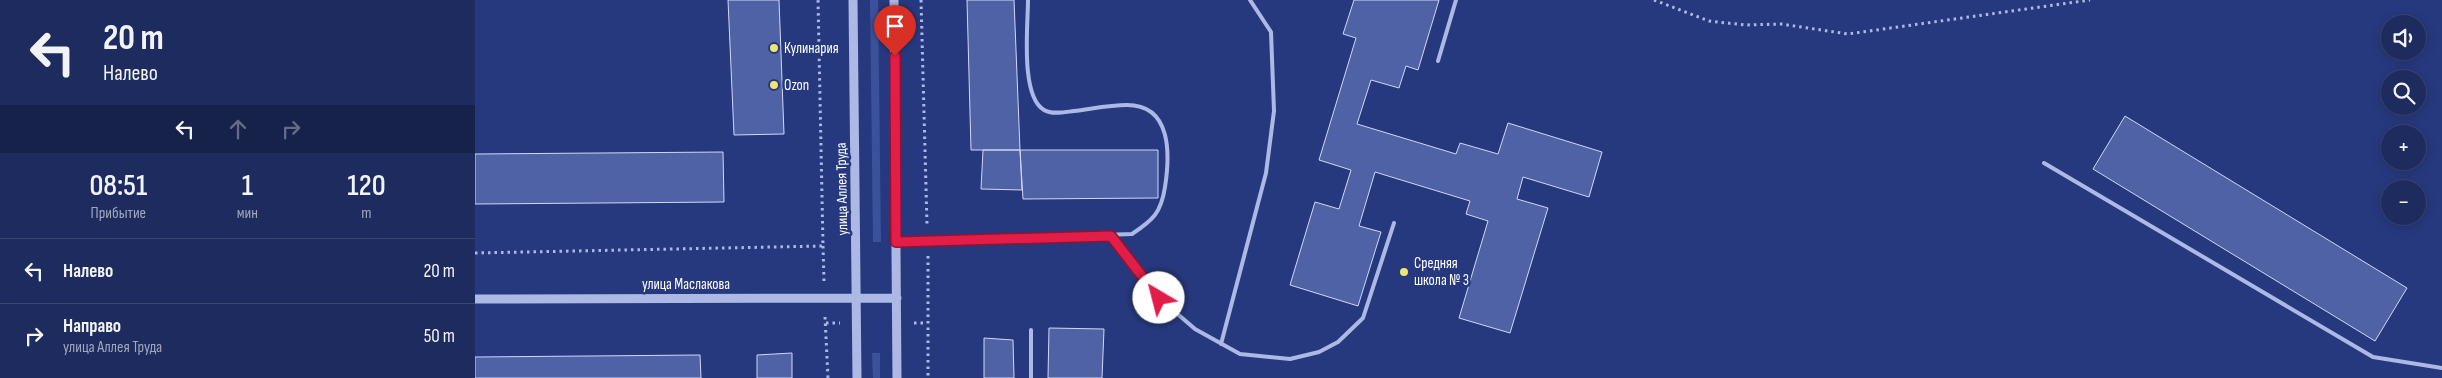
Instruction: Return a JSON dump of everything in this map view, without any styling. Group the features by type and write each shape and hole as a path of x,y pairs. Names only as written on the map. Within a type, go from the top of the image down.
{"street":[{"name":"улица Аллея Труда","path":"853,0 857,378"},
{"path":"894,0 897,378"},
{"name":"улица Маслакова","path":"475,299 897,298"}],"lane":[{"path":"896,242 1132,234 1150,222 1162,205 1167,171 1165,128 1152,111 1128,105 1056,113 1043,110 1034,97 1027,72 1028,0"},
{"path":"1221,344 1266,173 1274,110 1271,32 1250,0"},
{"path":"1438,62 1456,0"},
{"path":"2045,163 2373,357 2442,368"},
{"path":"1111,236 1159,298 1195,329 1240,354 1290,359 1319,352 1338,342 1363,318 1394,223"},
{"path":"1031,330 1031,378"}],"path":[{"path":"475,253 823,246 817,0"},
{"path":"921,0 927,241 928,378"},
{"path":"1654,0 1709,21 1745,25 1781,24 1848,34 2091,0"}],"shaded area":[{"path":"870,0 878,0 881,242 873,242"},
{"path":"872,353 880,353 880,378 873,378"}],"building":[{"path":"728,0 779,0 784,134 734,135"},
{"path":"967,0 1014,0 1020,150 971,150"},
{"path":"1354,0 1439,0 1418,70 1406,66 1399,88 1371,80 1357,124 1456,154 1460,143 1498,154 1508,123 1602,152 1589,197 1523,177 1517,199 1548,208 1510,333 1459,318 1488,221 1466,214 1470,201 1375,172 1359,226 1381,232 1358,306 1290,285 1315,202 1339,209 1351,170 1319,160 1356,38 1343,34"},
{"path":"2125,116 2407,288 2375,341 2093,169"},
{"path":"983,150 1020,150 1022,190 981,189"},
{"path":"1020,150 1158,150 1158,198 1023,199"},
{"path":"723,152 724,202 475,204 475,154"},
{"path":"1049,328 1104,329 1102,378 1048,378"},
{"path":"984,338 1013,340 1014,378 984,378"},
{"path":"792,353 792,378 757,378 757,355"},
{"path":"700,355 701,378 475,378 475,357"}],"place":[{"name":"Кулинария","path":"774,48"},
{"name":"Ozon","path":"774,85"},
{"name":"Средняя школа № 3","path":"1404,272"}],"route":[{"path":"895,56 896,242 1111,236 1159,298"}]}
